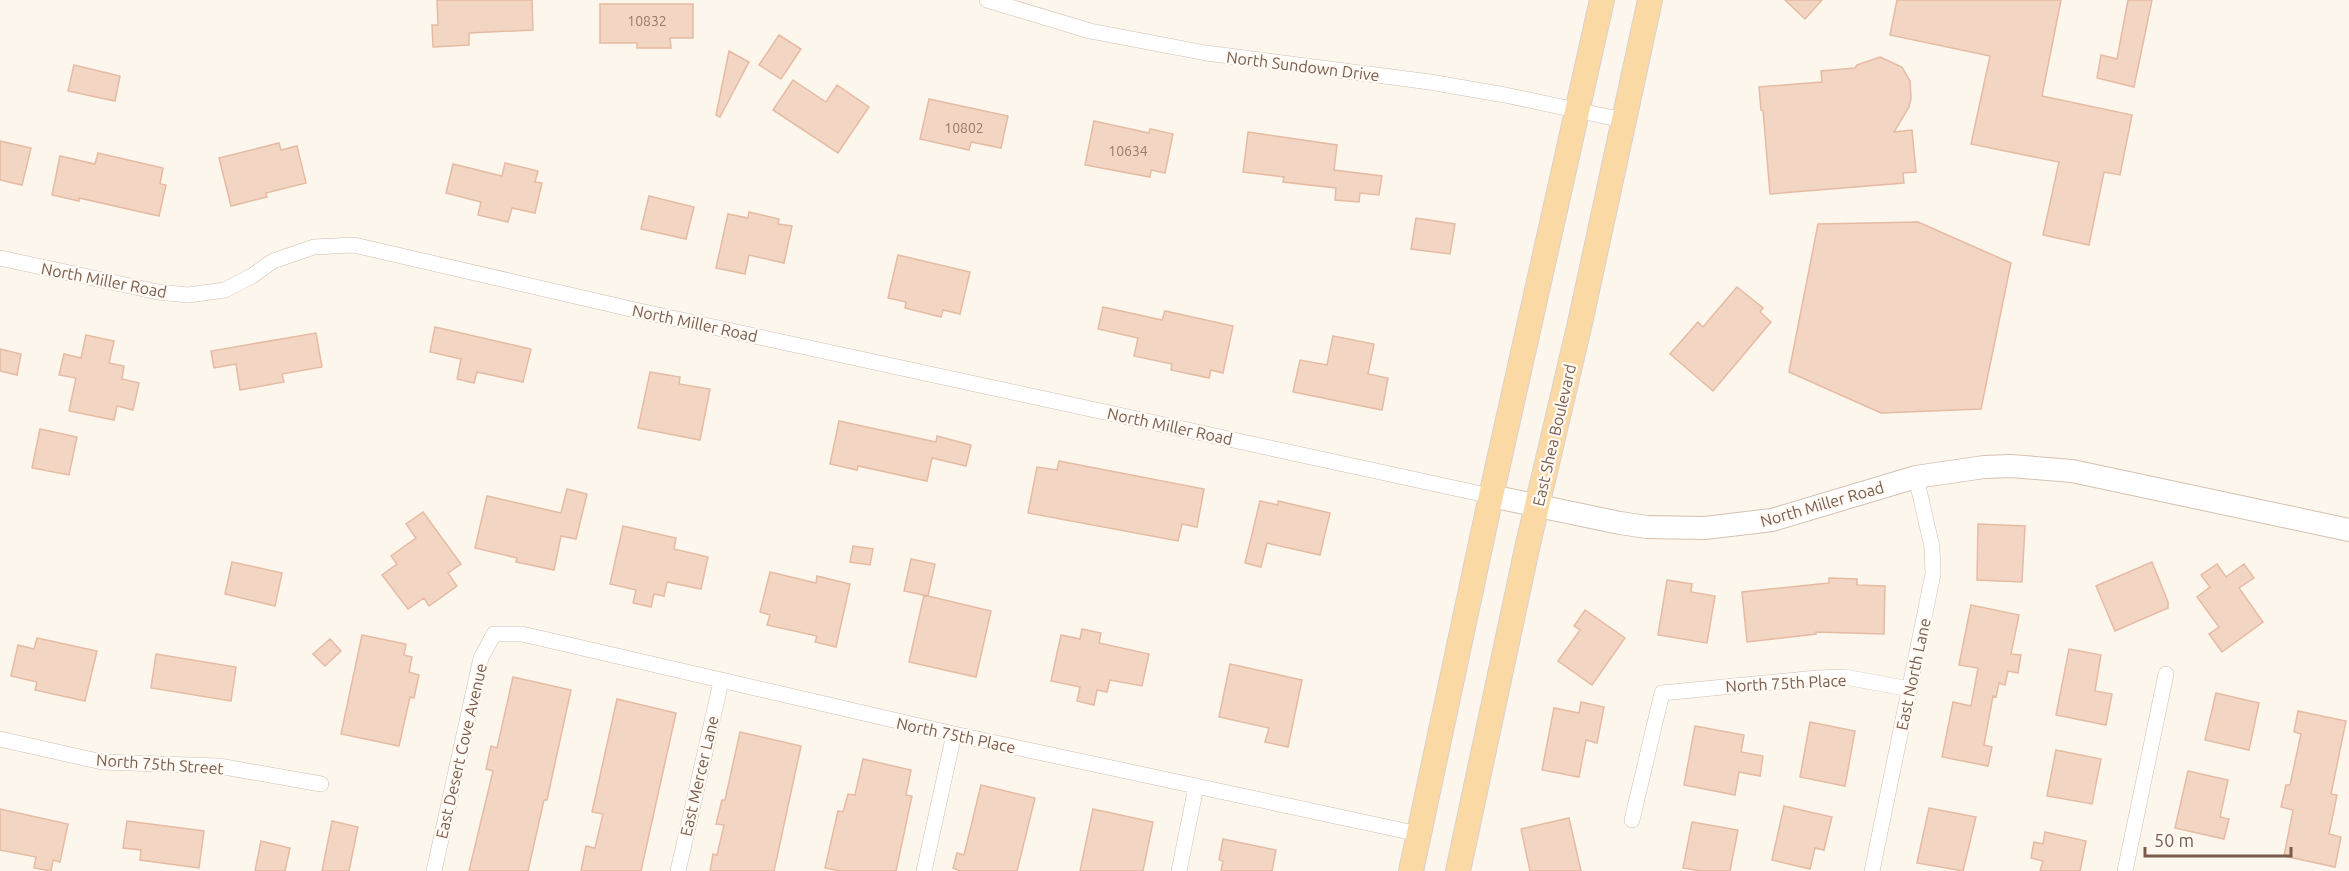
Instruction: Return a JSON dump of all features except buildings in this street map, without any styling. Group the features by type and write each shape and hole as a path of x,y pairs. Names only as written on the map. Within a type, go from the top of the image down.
{"main road":[{"path":"1411,871 1491,496 1602,0"},
{"name":"East Shea Boulevard","path":"1458,871 1650,0"}],"street":[{"name":"North Sundown Drive","path":"987,0 1090,31 1206,53 1430,82 1623,120"},
{"name":"North Miller Road","path":"0,258 158,292 188,295 225,290 252,276 273,261 314,247 354,245 635,310 1600,520 1647,527 1737,526 1792,515 1916,477 1984,467 2011,466 2072,471 2349,530"},
{"name":"East North Lane","path":"1872,871 1933,574 1932,547 1916,477"},
{"name":"North 75th Place","path":"494,634 522,634 721,682 954,734 1419,834"},
{"name":"East Desert Cove Avenue","path":"434,871 482,658 494,634"},
{"path":"2125,871 2166,674"},
{"name":"North 75th Place","path":"1632,820 1662,693 1845,677 1910,689"},
{"name":"East Mercer Lane","path":"678,871 721,682"},
{"path":"924,871 954,734"},
{"name":"North 75th Street","path":"0,739 102,762 219,766 321,784"},
{"path":"1179,871 1196,787"}]}
